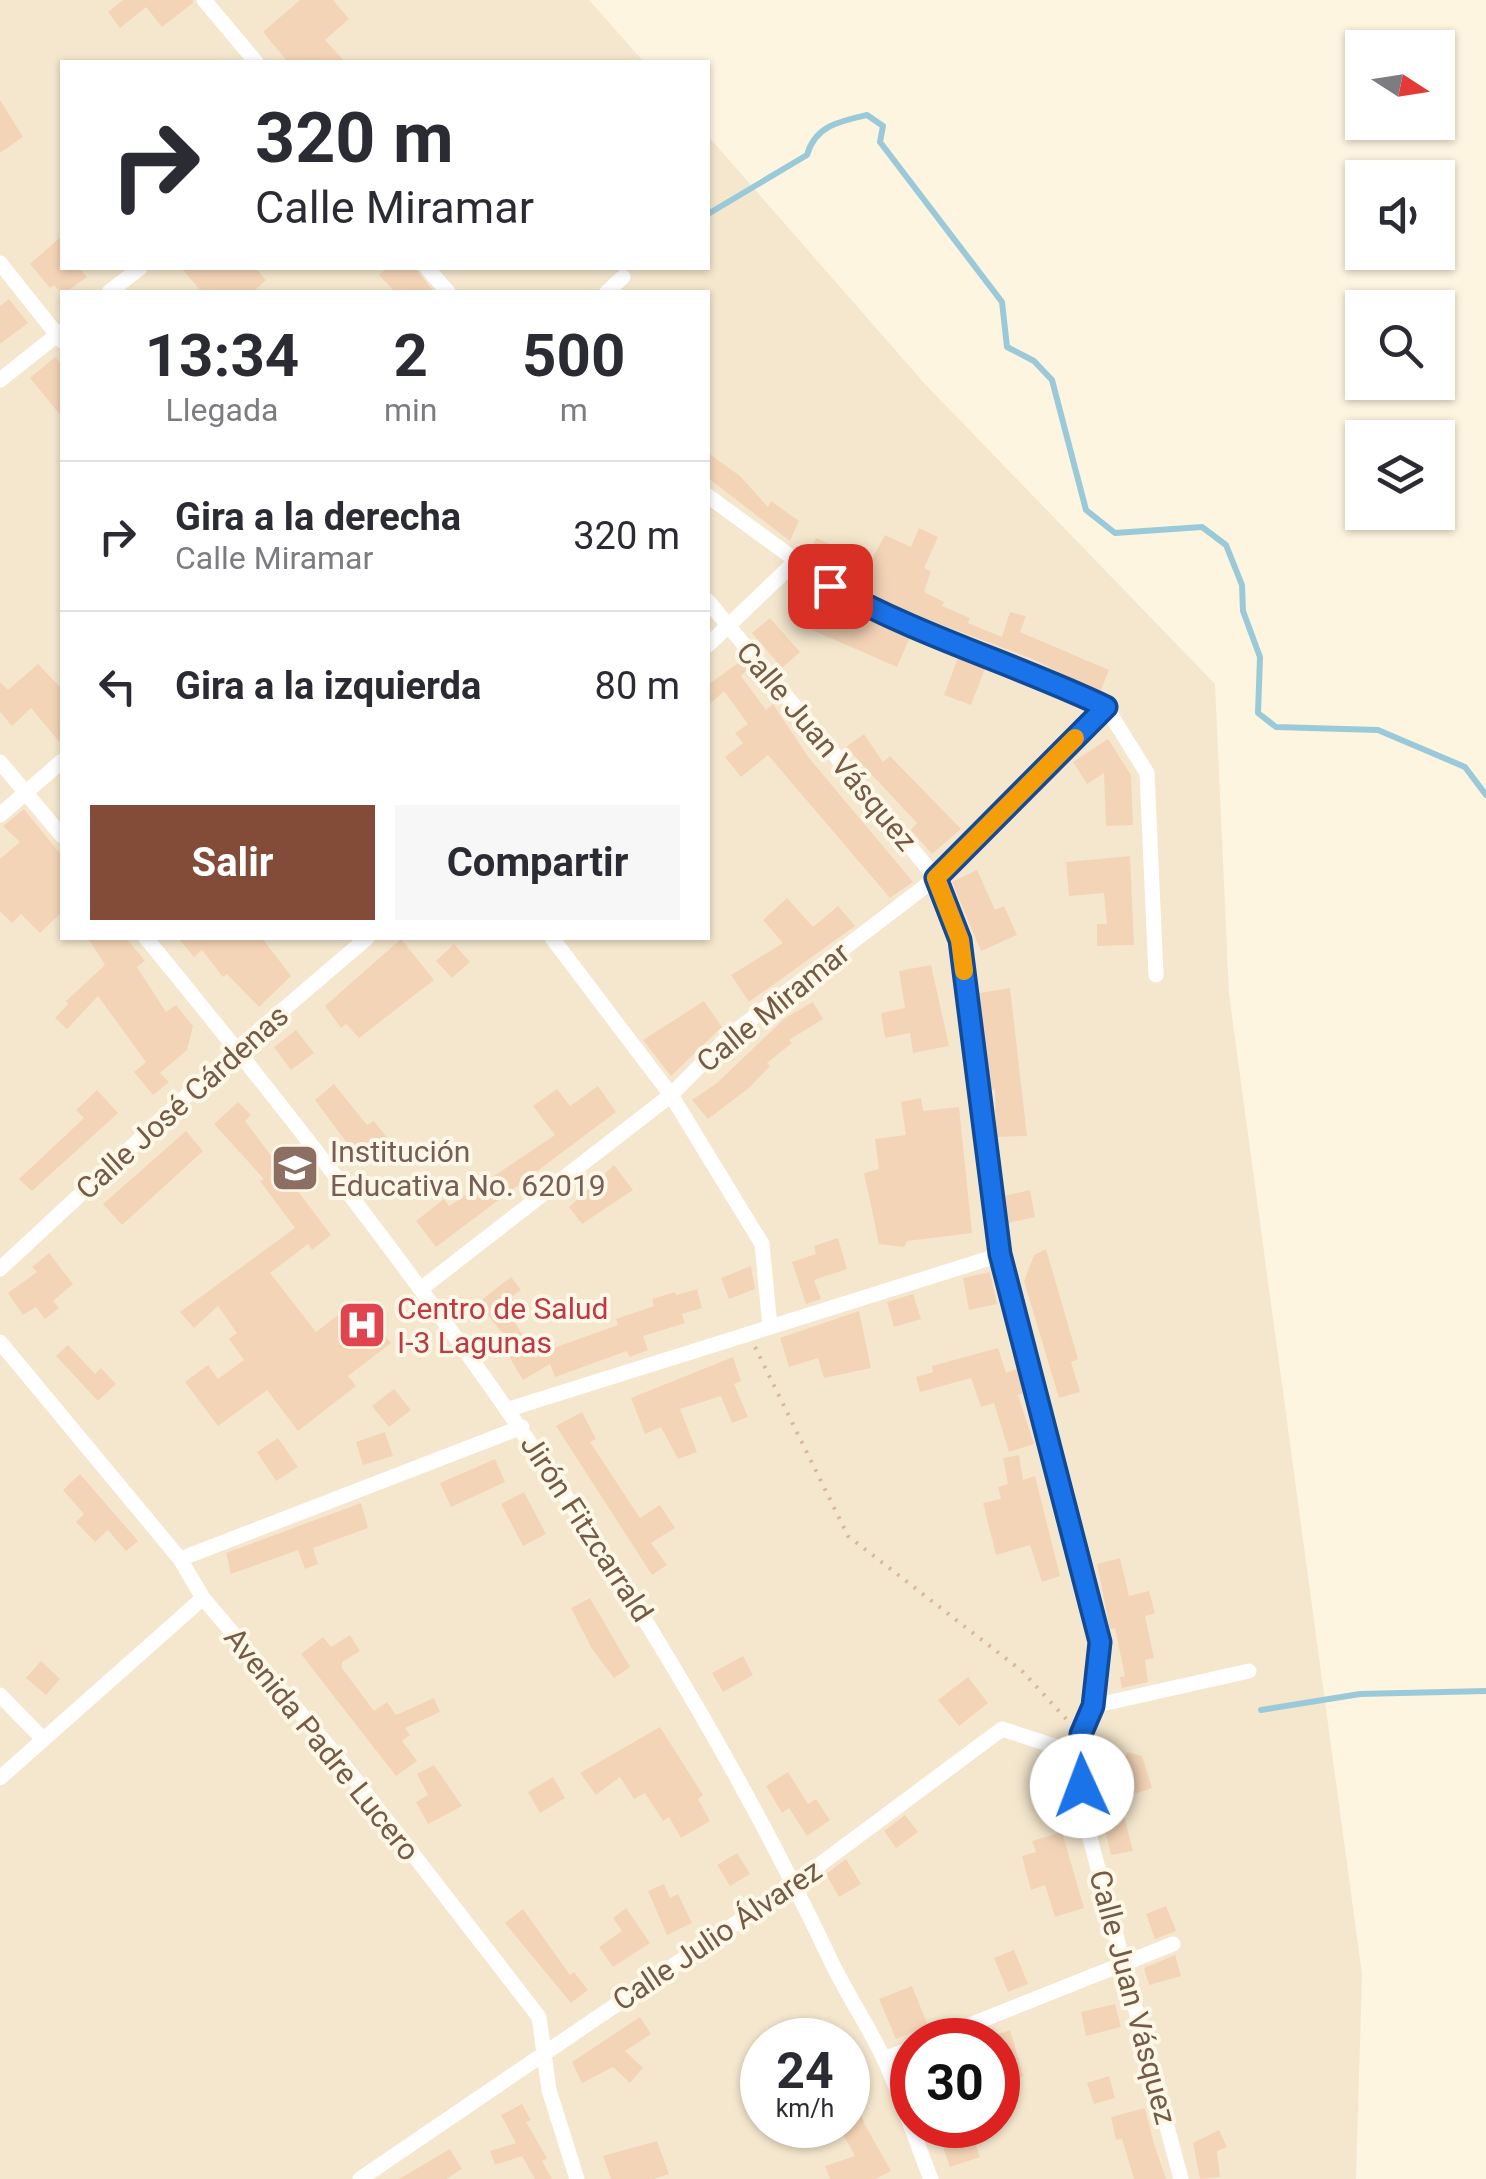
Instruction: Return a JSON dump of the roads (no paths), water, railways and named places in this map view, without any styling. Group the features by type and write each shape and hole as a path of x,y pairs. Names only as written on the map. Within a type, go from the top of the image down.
{"street":[{"path":"204,0 254,60"},
{"path":"0,263 60,335"},
{"path":"112,290 137,270"},
{"path":"429,270 446,290"},
{"path":"609,290 623,277"},
{"path":"0,380 60,337"},
{"path":"710,497 878,613 1026,669 1106,707 1148,774 1156,975"},
{"path":"710,643 797,560"},
{"name":"Calle Juan Vásquez","path":"710,603 936,878 960,940 1000,1254 1100,1642 1093,1706 1081,1734 1078,1754 1087,1827 1180,2179"},
{"name":"Calle Miramar","path":"422,1288 670,1095 730,1036 936,878 1106,707"},
{"path":"0,762 60,834"},
{"path":"0,815 24,790 60,763"},
{"name":"Jirón Fitzcarrald","path":"148,940 422,1288 522,1426 649,1623 795,1883 884,2059 931,2179"},
{"name":"Calle José Cárdenas","path":"0,1269 237,1049 364,940"},
{"path":"554,940 670,1095 762,1244 770,1326"},
{"path":"509,1409 1000,1254"},
{"name":"Avenida Padre Lucero","path":"0,1342 180,1559 203,1598 340,1760 540,2017 549,2090 578,2179"},
{"path":"180,1559 522,1426"},
{"path":"0,1778 203,1598"},
{"path":"1093,1706 1248,1670"},
{"path":"0,1695 43,1739"},
{"name":"Calle Julio Álvarez","path":"360,2179 795,1883 1002,1729 1078,1754"},
{"path":"986,2018 1173,1944"},
{"path":"884,2059 890,2057"}],"waterway":[{"path":"710,213 807,155 816,137 830,126 867,115 883,126 880,142 1002,302 1007,347 1034,361 1052,380 1086,510 1115,533 1202,527 1226,545 1242,585 1243,611 1260,657 1258,713 1276,727 1378,730 1465,767 1486,795"},
{"path":"1261,1710 1360,1694 1486,1691"}],"place":[{"name":"Institución Educativa No. 62019","path":"295,1168"},
{"name":"Centro de Salud I-3 Lagunas","path":"362,1325"}]}
